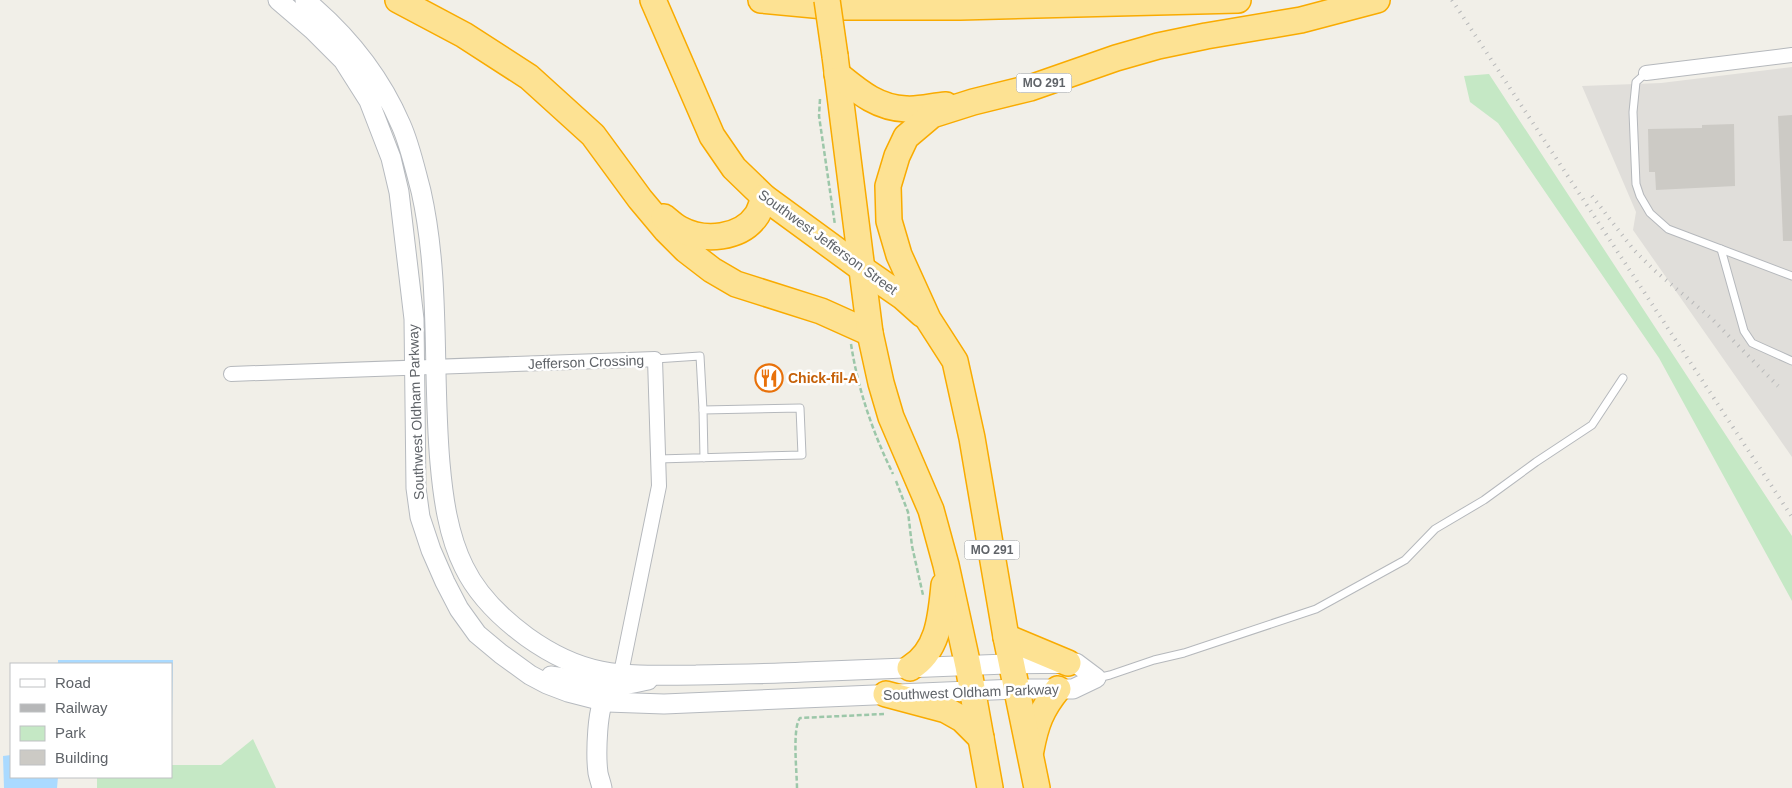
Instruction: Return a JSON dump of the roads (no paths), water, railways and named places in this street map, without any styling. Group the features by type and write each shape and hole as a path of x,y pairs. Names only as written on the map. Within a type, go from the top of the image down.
{"highway":[{"path":"398,0 464,35 529,77 593,135 640,199 666,230 686,250 712,270 736,284 821,311 860,336"},
{"path":"762,0 835,7 960,7 1238,0"},
{"name":"MO 291","path":"828,0 861,268 860,336 881,383 891,417 931,510 946,565 968,666 990,788"},
{"name":"MO 291","path":"1037,788 1011,664 956,361 928,319 899,255 889,221 888,186 897,156 906,137 932,116 973,102 1030,88 1116,58 1158,46 1301,20 1377,0"},
{"name":"Southwest Jefferson Street","path":"657,10 712,136 734,168 764,197 903,297 928,319"},
{"name":"MO 291","path":"836,65 872,101 886,106 907,109 973,102"},
{"path":"640,199 680,229 705,236 720,236 738,231 750,223 758,214 764,197"},
{"path":"910,668 924,658 934,638 942,609 946,565"},
{"path":"1006,637 1068,663"},
{"path":"1030,754 1036,723 1045,705 1058,689"},
{"path":"889,704 924,703 946,710 962,718 981,738"}],"street":[{"name":"Southwest Oldham Parkway","path":"278,0 313,30 343,60 369,101 391,158 400,201 414,319 416,488 420,517 431,550 459,609 477,634 501,654 527,673 568,692 601,701 664,704 889,704 972,691 1073,689 1096,678 1076,663 668,675 601,671 576,663 533,641 493,609 464,568 448,521 441,477 437,425 432,268 421,194 410,152 401,124 379,82 357,52 305,0"},
{"path":"1646,73 1792,55"},
{"path":"391,158 410,152"},
{"name":"Jefferson Crossing","path":"231,374 415,369 655,359 659,486 621,672"},
{"path":"527,673 593,682 614,679 621,672"},
{"path":"602,788 598,774 597,747 601,701 607,693 618,687 668,675"}],"lane":[{"path":"1646,73 1636,82 1633,112 1636,184 1640,196 1650,213 1668,229 1792,276"},
{"path":"1721,249 1744,331 1752,343 1792,361"},
{"path":"655,359 700,356 704,458"},
{"path":"1096,678 1184,653 1316,609 1405,560 1435,529 1484,500 1536,462 1592,425 1623,378"},
{"path":"658,459 802,455 800,408 703,410"}],"water":[{"path":"58,660 173,660 172,720 172,663 58,663"},
{"path":"10,755 10,778 58,778 57,788 4,788 3,756"}],"railway":[{"path":"1452,0 1792,517"},
{"path":"1592,196 1633,249 1654,270 1711,318 1778,386"}],"place":[{"name":"Chick-fil-A","path":"769,378"}]}
